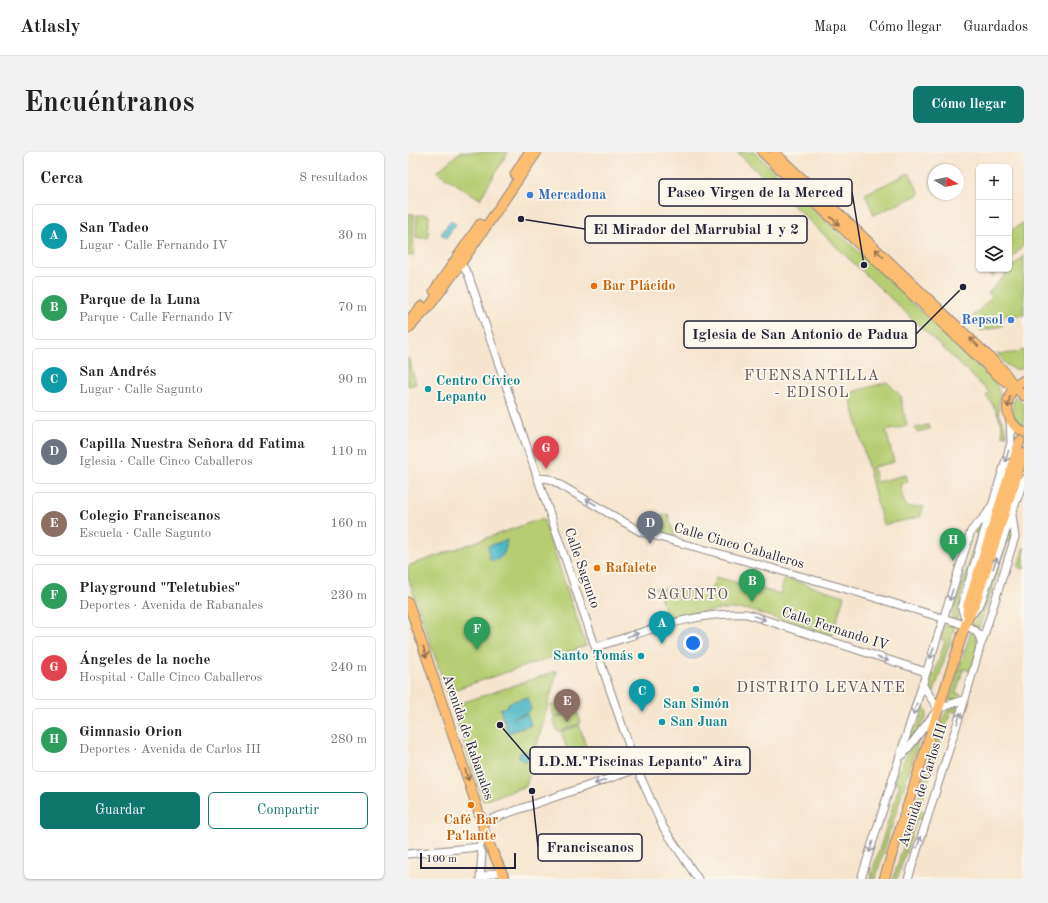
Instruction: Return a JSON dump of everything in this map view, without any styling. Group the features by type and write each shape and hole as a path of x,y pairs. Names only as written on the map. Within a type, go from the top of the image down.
{"main road":[{"path":"408,329 428,308 529,152"},
{"path":"408,321 458,262 537,152"},
{"path":"762,152 993,372 1015,387"},
{"path":"774,152 1002,369 1015,387 1024,396"},
{"path":"1024,380 1015,387 1010,394 1007,410 1014,425 1024,432"},
{"name":"Avenida de Carlos III","path":"965,624 968,605 1020,442"},
{"name":"Avenida de Carlos III","path":"884,879 965,624 976,601 1024,453"},
{"name":"Avenida de Rabanales","path":"408,602 482,822 485,835 503,876"}],"street":[{"name":"Calle Sagunto","path":"458,262 468,274 637,769 663,828 698,879"},
{"name":"Avenida de Carlos III","path":"965,624 962,609 965,595 1011,443 1010,418"},
{"name":"Calle Cinco Caballeros","path":"538,478 550,479 641,532 836,586 944,619"},
{"name":"Avenida de Carlos III","path":"965,624 981,602 1024,479"},
{"name":"Avenida de Carlos III","path":"861,879 971,531 986,515 992,505"},
{"name":"Avenida de Carlos III","path":"908,879 1015,537 1012,513"},
{"name":"Calle Fernando IV","path":"596,647 663,625 691,619 731,614 747,614 926,672"},
{"path":"944,619 965,624 977,632 981,637 981,645"},
{"name":"Avenida de Carlos III","path":"922,684 938,709"},
{"name":"Avenida de Carlos III","path":"899,760 938,709 965,699"},
{"path":"482,822 637,769"},
{"path":"481,879 482,854 480,847 485,835"},
{"path":"408,854 480,847"},
{"path":"481,879 494,872 503,876"}],"green space":[{"path":"460,152 508,152 480,199 437,172"},
{"path":"737,152 754,152 991,378 998,388 1000,396 999,414 1006,429 1007,435 1003,436 998,414 986,396 989,392"},
{"path":"909,173 920,194 874,215 865,194"},
{"path":"408,214 414,214 413,256 408,255"},
{"path":"417,215 429,215 428,238 416,238"},
{"path":"1024,222 1024,245 1012,258 1012,236 1012,230"},
{"path":"1024,255 1024,315 1003,315 1002,326 981,331 970,319 992,297 988,293 1008,272 1012,272 1012,268"},
{"path":"986,272 998,272 992,277"},
{"path":"1024,350 1024,368 1019,369 1009,366 997,354 1013,353"},
{"path":"408,357 416,384 408,386"},
{"path":"887,382 902,397 901,401 907,426 886,431 894,462 873,467 876,482 906,475 908,482 900,484 905,504 911,507 924,506 920,517 883,525 849,393"},
{"path":"1015,396 1024,405 1024,426 1017,420 1013,413 1013,400"},
{"path":"928,425 930,429 917,432 915,428"},
{"path":"668,514 675,537 640,525 643,521"},
{"path":"543,518 586,646 447,692 408,577 408,566"},
{"path":"985,521 960,600 957,619 951,618 978,534 973,532"},
{"path":"1010,524 1012,542 1007,541 979,629 973,625 985,600"},
{"path":"1024,547 1024,569 1018,567"},
{"path":"716,577 780,594 785,578 844,596 832,636 749,610 729,609 668,618 666,617 660,595 655,588 711,590"},
{"path":"945,625 955,626 932,695 925,683 928,674 934,675 945,641 940,638"},
{"path":"971,631 977,641 976,655 970,671 963,669 956,693 961,695 957,699 949,701"},
{"path":"557,671 526,786 483,801 452,706"},
{"path":"573,698 577,710 554,717 550,706"},
{"path":"919,703 923,706 927,713 920,728 909,741 912,725 918,726 923,711 917,709"},
{"path":"959,706 957,713 951,711 919,810 926,813 923,820 917,818 897,879 893,879 945,714 949,709"},
{"path":"577,711 581,723 558,732 553,719"},
{"path":"579,725 590,758 572,764 561,732"},
{"path":"920,736 875,879 870,879 900,784 894,782 907,754"}],"water":[{"path":"451,220 456,224 446,238 441,234"},
{"path":"507,540 505,550 500,558 493,561 489,558 488,546"},
{"path":"527,697 531,709 529,712 513,717 513,719 527,714 531,725 508,733 500,709 509,706 508,703"},
{"path":"522,751 526,751 528,752 528,760 522,761 519,758 519,754"}],"place":[{"name":"Mercadona","path":"530,195"},
{"name":"El Mirador del Marrubial 1 y 2","path":"521,219"},
{"name":"Paseo Virgen de la Merced","path":"864,265"},
{"name":"Bar Plácido","path":"594,286"},
{"name":"Iglesia de San Antonio de Padua","path":"963,287"},
{"name":"Repsol","path":"1011,320"},
{"name":"Centro Cívico Lepanto","path":"428,389"},
{"name":"Ángeles de la noche","path":"546,469"},
{"name":"Capilla Nuestra Señora dd Fatima","path":"650,544"},
{"name":"Gimnasio Orion","path":"953,561"},
{"name":"Rafalete","path":"597,568"},
{"name":"Parque de la Luna","path":"752,602"},
{"name":"San Tadeo","path":"662,644"},
{"name":"Playground \"Teletubies\"","path":"477,650"},
{"name":"Santo Tomás","path":"641,656"},
{"name":"San Simón","path":"696,689"},
{"name":"San Andrés","path":"642,712"},
{"name":"Colegio Franciscanos","path":"567,722"},
{"name":"San Juan","path":"662,722"},
{"name":"I.D.M.\"Piscinas Lepanto\" Aira","path":"500,725"},
{"name":"Franciscanos","path":"532,791"},
{"name":"Café Bar Pa'lante","path":"471,805"}],"district":[{"name":"FUENSANTILLA - EDISOL","path":"812,384"},
{"name":"SAGUNTO","path":"688,595"},
{"name":"DISTRITO LEVANTE","path":"821,688"}]}
